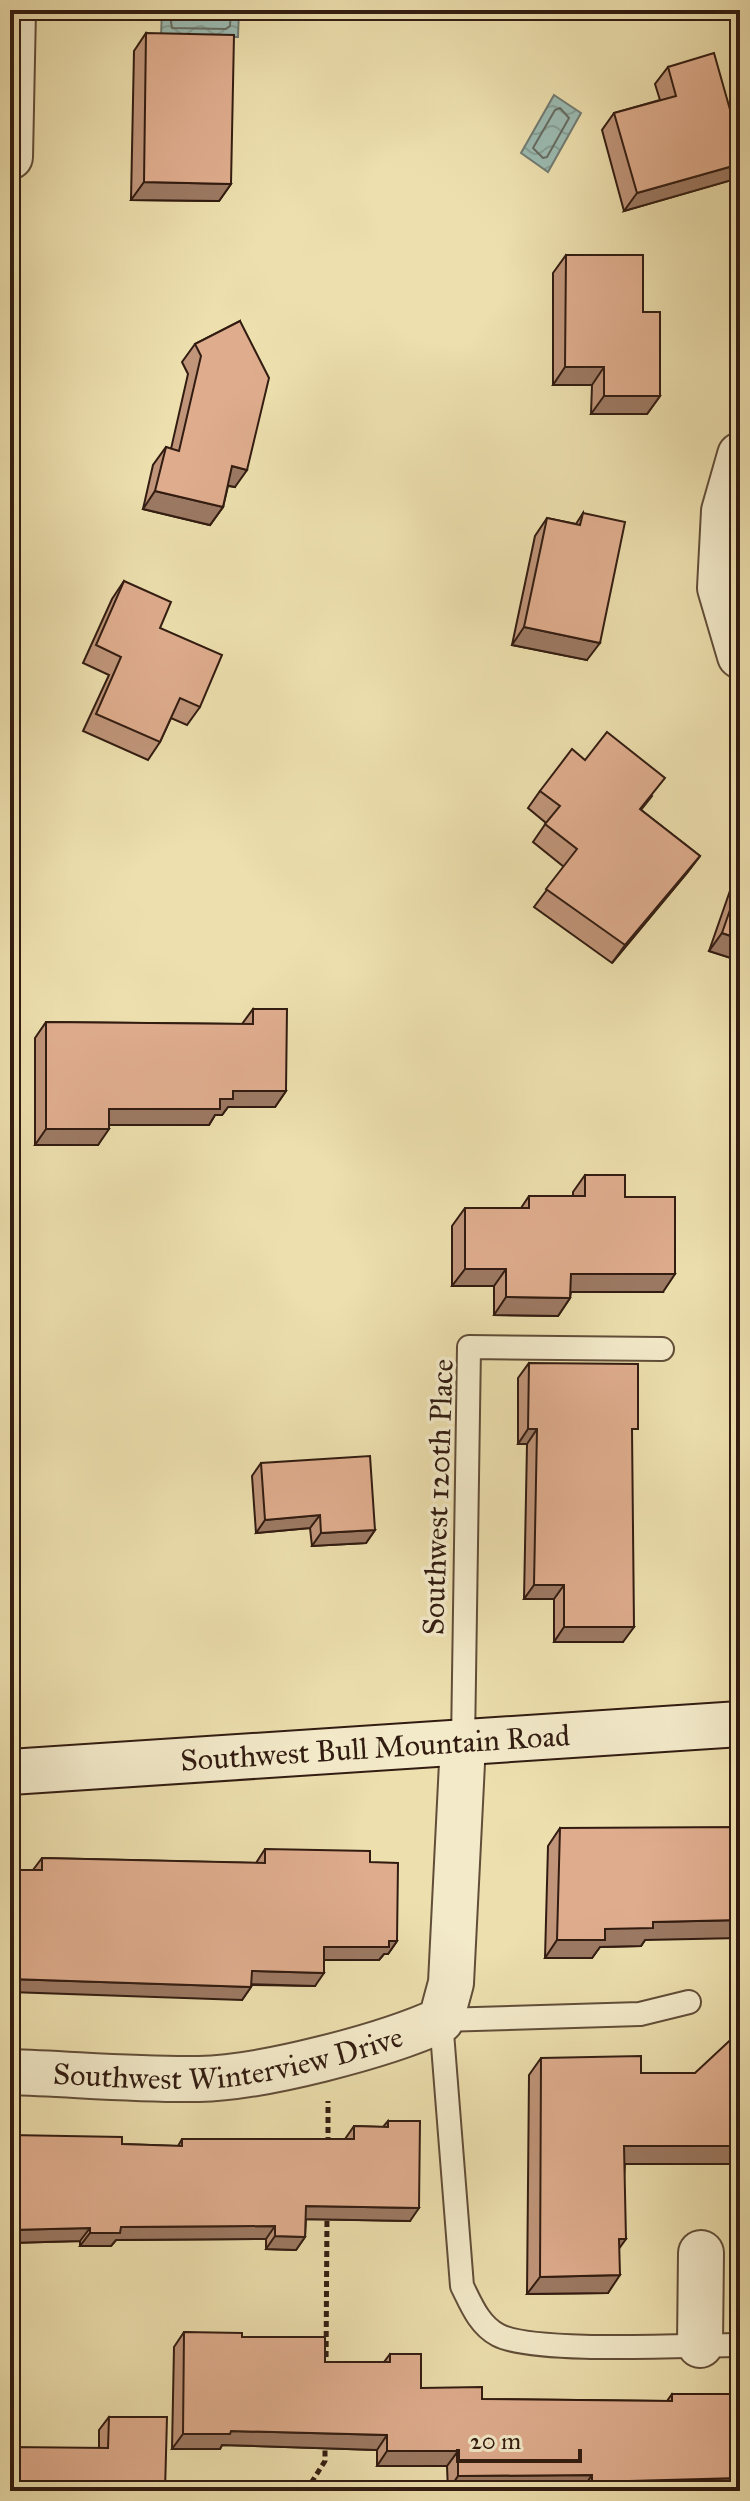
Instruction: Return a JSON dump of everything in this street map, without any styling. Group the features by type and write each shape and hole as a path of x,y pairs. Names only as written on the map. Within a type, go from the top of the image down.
{"street":[{"path":"10,157 13,10"},
{"path":"740,455 724,511 720,588 740,656"},
{"name":"Southwest Bull Mountain Road","path":"10,1772 740,1724"},
{"path":"441,2020 451,1983 463,1743"},
{"name":"Southwest Winterview Drive","path":"10,2072 200,2079 243,2074 412,2034 441,2020"},
{"path":"701,2253 720,2345"}],"lane":[{"name":"Southwest 120th Place","path":"463,1743 469,1347 662,1349"},
{"path":"689,2002 640,2014 441,2020 462,2286 477,2316 498,2335 533,2345 720,2345"}],"path":[{"path":"328,2148 329,2055"},
{"path":"325,2383 327,2211"},
{"path":"306,2491 325,2461 325,2430"}],"water":[{"path":"162,10 239,10 238,37 161,36"},
{"path":"554,95 581,113 548,172 521,153"}],"building":[{"path":"146,33 234,35 231,184 144,182"},
{"path":"714,53 740,145 740,164 637,193 614,113 676,96 668,67"},
{"path":"566,255 643,255 643,312 660,312 660,396 604,396 604,367 565,367"},
{"path":"240,321 269,378 247,470 232,466 223,507 155,491 166,447 179,451 201,356 195,344"},
{"path":"583,513 625,522 600,643 524,627 547,518 580,525"},
{"path":"124,581 171,602 160,628 222,655 200,707 180,698 160,742 96,714 121,657 96,645"},
{"path":"607,732 665,778 640,809 700,856 625,945 546,889 577,849 545,824 560,806 540,791 572,749 585,760"},
{"path":"740,881 740,939 722,933"},
{"path":"253,1009 287,1009 286,1091 233,1091 233,1099 220,1099 220,1109 109,1109 109,1129 46,1129 46,1022 253,1024"},
{"path":"585,1175 625,1175 625,1197 675,1197 675,1274 571,1274 570,1298 506,1297 506,1269 465,1269 465,1208 529,1208 529,1196 585,1196"},
{"path":"529,1363 638,1364 638,1429 632,1429 634,1627 564,1627 564,1585 534,1585 537,1429 528,1429"},
{"path":"370,1456 375,1530 321,1533 320,1515 265,1520 261,1463"},
{"path":"10,1484 18,1484 18,1582 10,1582"},
{"path":"740,1827 740,1920 653,1922 653,1928 605,1929 605,1940 557,1940 560,1828"},
{"path":"265,1849 370,1851 370,1862 398,1863 397,1941 389,1941 389,1947 324,1947 324,1973 252,1971 251,1987 10,1979 10,1870 42,1870 42,1858 265,1863"},
{"path":"740,2031 740,2146 624,2146 626,2239 619,2239 620,2275 540,2277 541,2058 641,2056 641,2073 695,2073"},
{"path":"388,2121 420,2121 419,2208 306,2206 305,2237 275,2236 275,2226 121,2227 120,2233 90,2233 90,2228 10,2230 10,2135 122,2137 122,2144 182,2146 182,2139 354,2139 354,2126 388,2127"},
{"path":"184,2332 242,2333 242,2337 325,2337 325,2362 390,2362 390,2354 421,2354 421,2388 482,2387 482,2399 672,2401 672,2394 740,2394 740,2478 592,2482 592,2475 458,2476 458,2451 387,2451 387,2435 231,2431 230,2434 183,2434"},
{"path":"109,2417 167,2417 165,2491 10,2491 10,2447 108,2448"}]}
